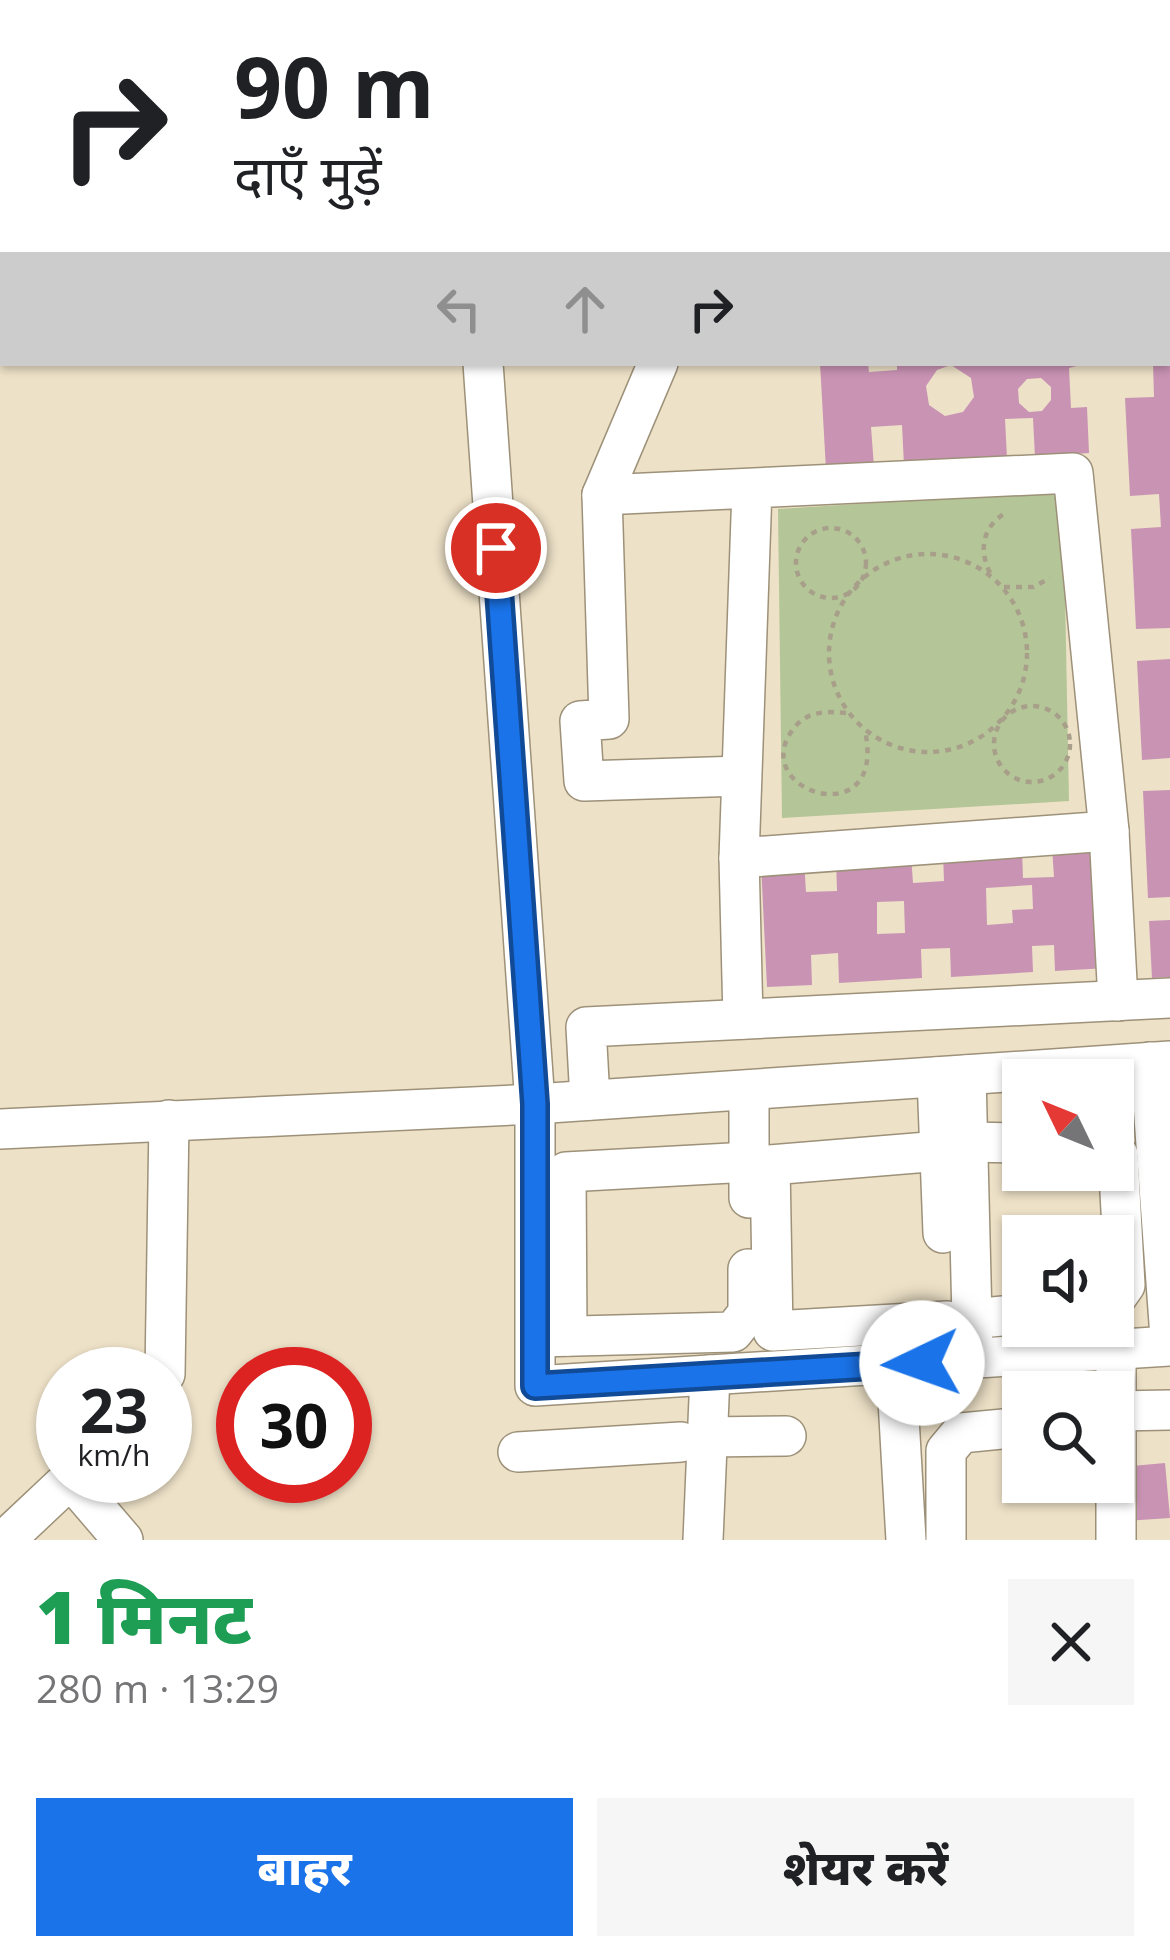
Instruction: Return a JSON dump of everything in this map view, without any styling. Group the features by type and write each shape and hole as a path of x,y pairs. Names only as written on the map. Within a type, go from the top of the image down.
{"street":[{"path":"483,366 552,1336"},
{"path":"657,366 602,495 609,718 580,721 584,781 742,776"},
{"path":"602,495 1073,473 1109,831 1118,1001"},
{"path":"743,1018 739,858 752,489"},
{"path":"739,858 1109,831"},
{"path":"590,1100 586,1027 1170,998"},
{"path":"0,1129 535,1104 1160,1062 1169,1325 1102,1350 535,1386 552,1336 566,1172 749,1162"},
{"path":"951,1076 961,1360"},
{"path":"552,1336 734,1332 744,1324 748,1313 749,1090"},
{"path":"166,1347 170,1120"},
{"path":"1002,1144 770,1165 773,1330 1002,1316"},
{"path":"1102,1350 1102,1371"},
{"path":"896,1364 906,1540"},
{"path":"691,1539 696,1377"},
{"path":"1134,1406 1170,1410"},
{"path":"946,1540 946,1451 961,1433 1002,1428"},
{"path":"518,1451 786,1436"},
{"path":"32,1531 52,1503"},
{"path":"92,1503 123,1540"},
{"path":"1095,1503 1097,1540"},
{"path":"1113,1503 1116,1540"}],"path":[{"path":"992,575 982,549 985,535 991,523 1015,509"},
{"path":"854,586 836,598 814,594 796,567 801,544 819,530 831,528 853,535 866,555 866,566 854,586 830,635 829,663 835,690 848,714 865,731 890,746 917,753 945,752 973,743 996,727 1016,710 1028,706 1053,712 1069,732 1068,759 1051,778 1039,782 1016,779 999,763 996,727 1015,703 1026,674 1028,643 1020,613 992,575 965,560 921,554 878,567 854,586"},
{"path":"1004,587 1033,587 1056,572"},
{"path":"848,714 818,712 795,726 784,752 793,778 816,794 843,792 855,784 869,760 865,731"}],"green space":[{"path":"1063,491 1069,801 782,818 778,509"}],"building":[{"path":"820,366 868,366 869,372 897,370 897,366 948,366 937,370 926,386 929,405 945,416 963,412 974,397 971,378 953,366 1077,366 1069,368 1071,408 1087,407 1089,453 1035,457 1033,418 1005,419 1007,458 904,465 902,425 871,427 874,467 826,470","holes":["1041,378 1051,387 1051,400 1042,411 1029,412 1019,403 1018,389 1027,379"]},
{"path":"1153,366 1170,366 1170,628 1136,629 1131,529 1161,527 1159,494 1130,496 1125,398 1154,397"},
{"path":"1170,659 1170,758 1142,760 1137,661"},
{"path":"1170,790 1170,897 1148,898 1143,791"},
{"path":"1101,845 1107,968 1055,971 1054,945 1032,946 1033,972 951,977 950,948 921,949 922,978 839,983 838,953 811,955 812,985 767,987 761,864 804,861 806,892 837,891 836,860 911,855 913,883 944,881 943,853 1022,849 1023,878 1054,877 1052,847","holes":["1032,885 1033,909 1012,910 1013,923 987,925 986,888","904,901 905,933 877,934 877,902"]},
{"path":"1170,920 1170,977 1152,978 1149,921"},
{"path":"1165,1463 1170,1518 1125,1521 1124,1503 1134,1503 1134,1466"}],"route":[{"path":"496,548 535,1104 535,1386 922,1363"}]}
